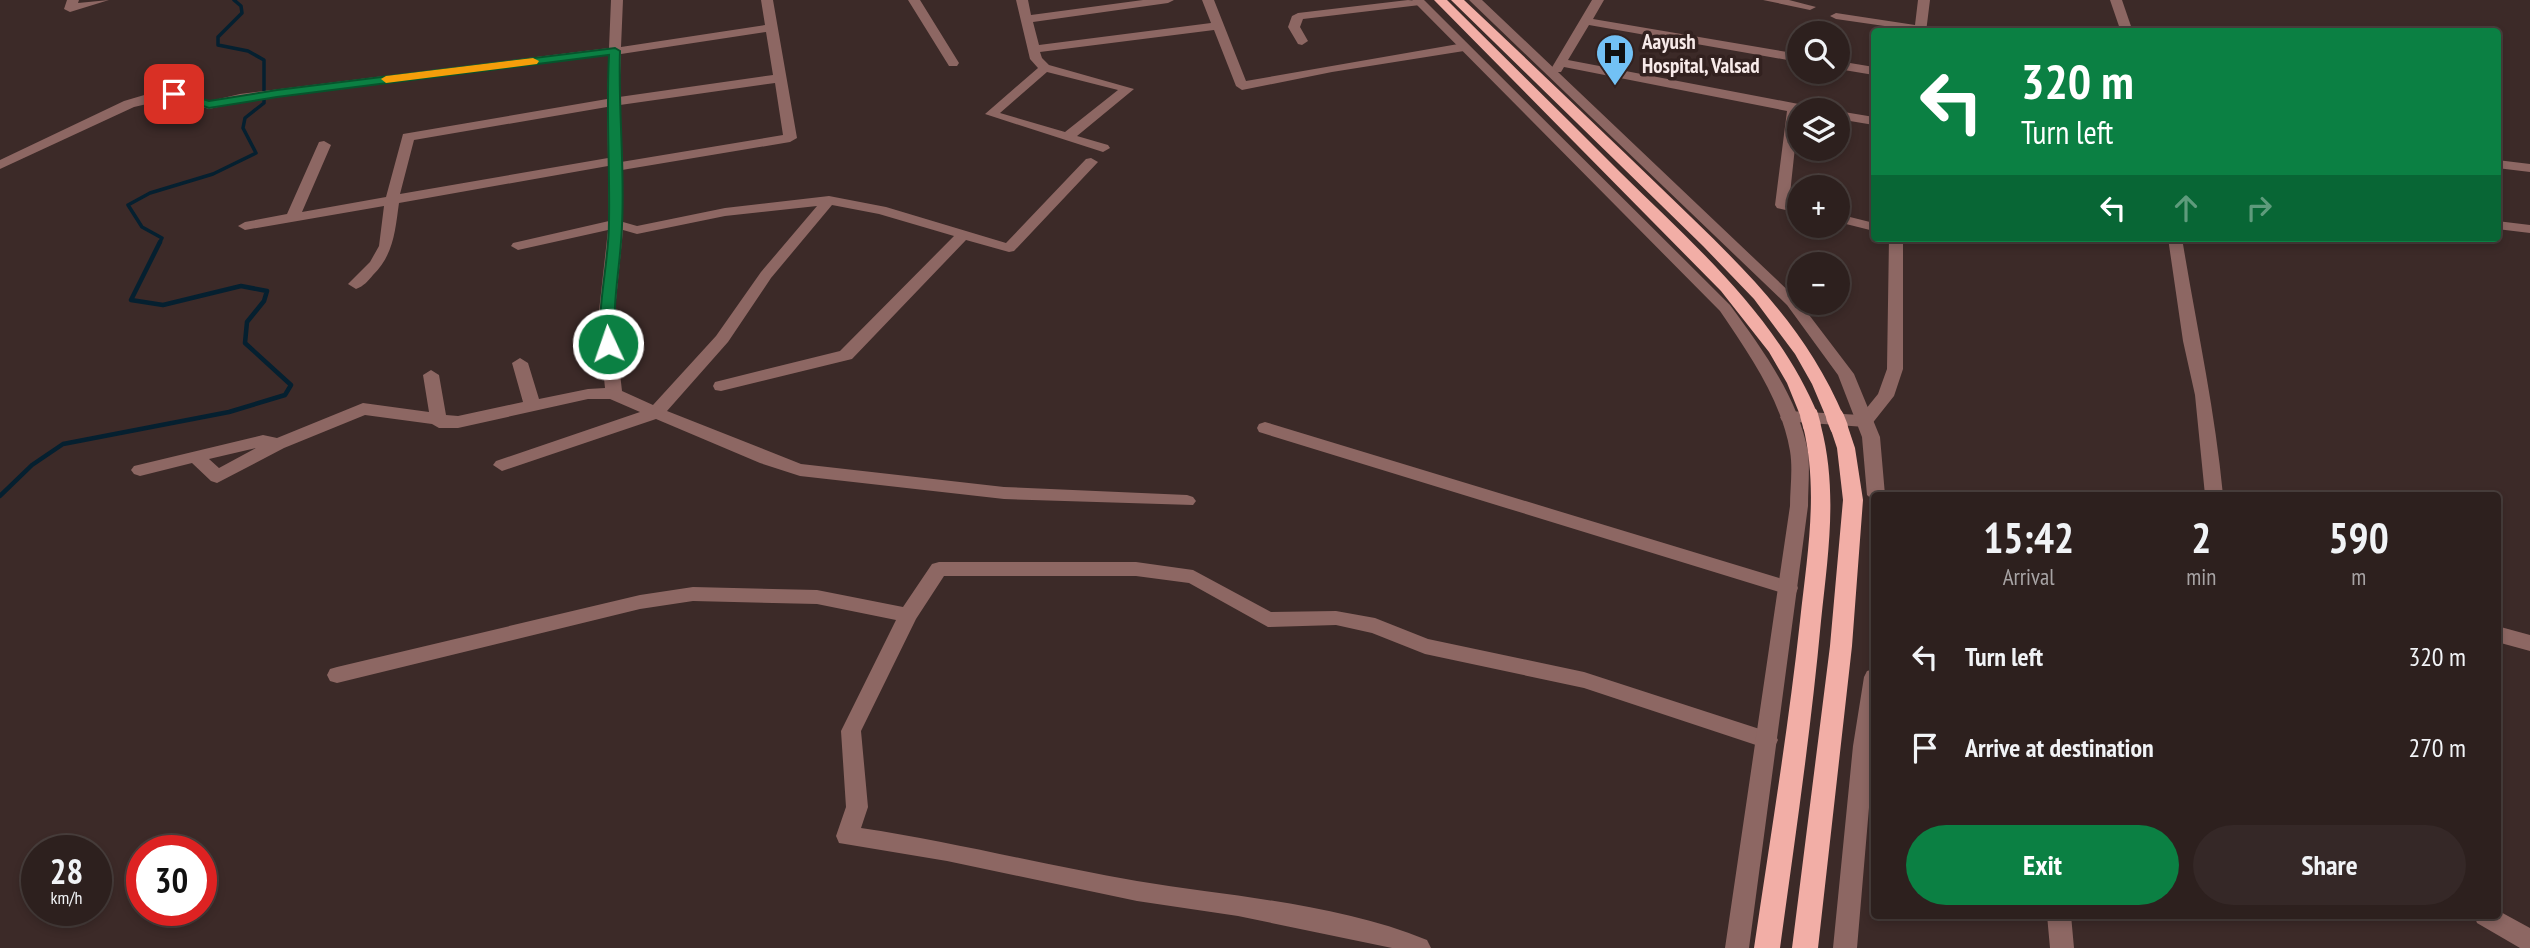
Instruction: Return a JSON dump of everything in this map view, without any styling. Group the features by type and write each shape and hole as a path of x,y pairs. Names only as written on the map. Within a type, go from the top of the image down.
{"highway":[{"path":"1440,0 1706,265 1770,340 1802,393 1816,439 1823,498 1809,639 1767,948"},
{"path":"1457,0 1725,260 1796,340 1829,399 1846,448 1853,500 1841,646 1805,948"}],"street":[{"path":"72,0 70,9 103,0"},
{"path":"617,0 613,102 616,224 606,320 614,393 623,401 766,459 800,470 1004,493 1187,501"},
{"path":"245,226 392,200 790,138 767,0"},
{"path":"914,0 953,62"},
{"path":"1023,0 1036,59 1045,68 1128,89 1067,137"},
{"path":"1027,19 1168,0"},
{"path":"1208,0 1242,86 1464,47"},
{"path":"1475,0 1558,68 1792,302 1846,374 1871,437 1876,492"},
{"path":"1558,68 1598,0"},
{"path":"1769,0 1810,7"},
{"path":"1920,28 1924,0"},
{"path":"2116,0 2126,28"},
{"path":"1302,40 1294,27 1298,16 1419,1 1725,308 1763,362 1788,417 1799,452 1799,506 1737,948"},
{"path":"1836,16 1903,28"},
{"path":"1586,21 1787,56"},
{"path":"1033,49 1218,26"},
{"path":"0,165 129,104 155,96 174,94 209,105 240,98 615,51 772,28"},
{"path":"1850,67 1871,70"},
{"path":"1045,68 991,114 1103,148"},
{"path":"1558,68 1787,108"},
{"path":"356,284 376,264 386,246 392,200 408,137 613,102 780,78"},
{"path":"1850,117 1871,120"},
{"path":"293,217 324,145"},
{"path":"1787,206 1782,205 1788,161"},
{"path":"518,246 616,224 637,230 725,212 829,200 881,210 1009,248 1091,162"},
{"path":"2501,164 2530,168"},
{"path":"502,465 655,413 722,339 766,275 829,200"},
{"path":"1850,221 1871,225"},
{"path":"2501,225 2530,229"},
{"path":"722,386 846,355 962,236"},
{"path":"1865,421 1886,396 1895,369 1896,242"},
{"path":"2176,242 2203,395 2214,492"},
{"path":"520,363 533,407"},
{"path":"431,375 439,422"},
{"path":"195,456 216,477 278,443 363,409 439,422 481,419 588,394 614,393"},
{"path":"1788,417 1865,421"},
{"path":"1265,428 1789,588"},
{"path":"140,470 263,441 278,443"},
{"path":"1419,948 1390,936 1238,905 1137,891 947,851 848,835 857,807 851,730 908,615 939,569 1136,569 1193,577 1268,620 1336,618 1375,626 1425,646 1584,680 1768,740"},
{"path":"337,675 640,602 693,594 817,597 908,615"},
{"path":"2501,635 2530,643"},
{"path":"1845,948 1871,698"},
{"path":"2059,919 2062,948"},
{"path":"2492,919 2529,939"}],"waterway":[{"path":"0,496 32,465 63,444 229,412 285,395 291,385 245,343 247,322 264,301 267,291 241,286 163,305 131,300 162,238 142,227 128,205 150,193 213,174 256,153 243,128 245,118 264,103 264,60 248,51 218,45 218,37 242,13 241,6 234,0"}],"slow traffic":[{"path":"386,79 533,61"}],"place":[{"name":"Aayush Hospital, Valsad","path":"1615,87"}],"route":[{"path":"174,94 209,105 277,93 615,51 613,95 616,224 606,320 608,344"}]}
